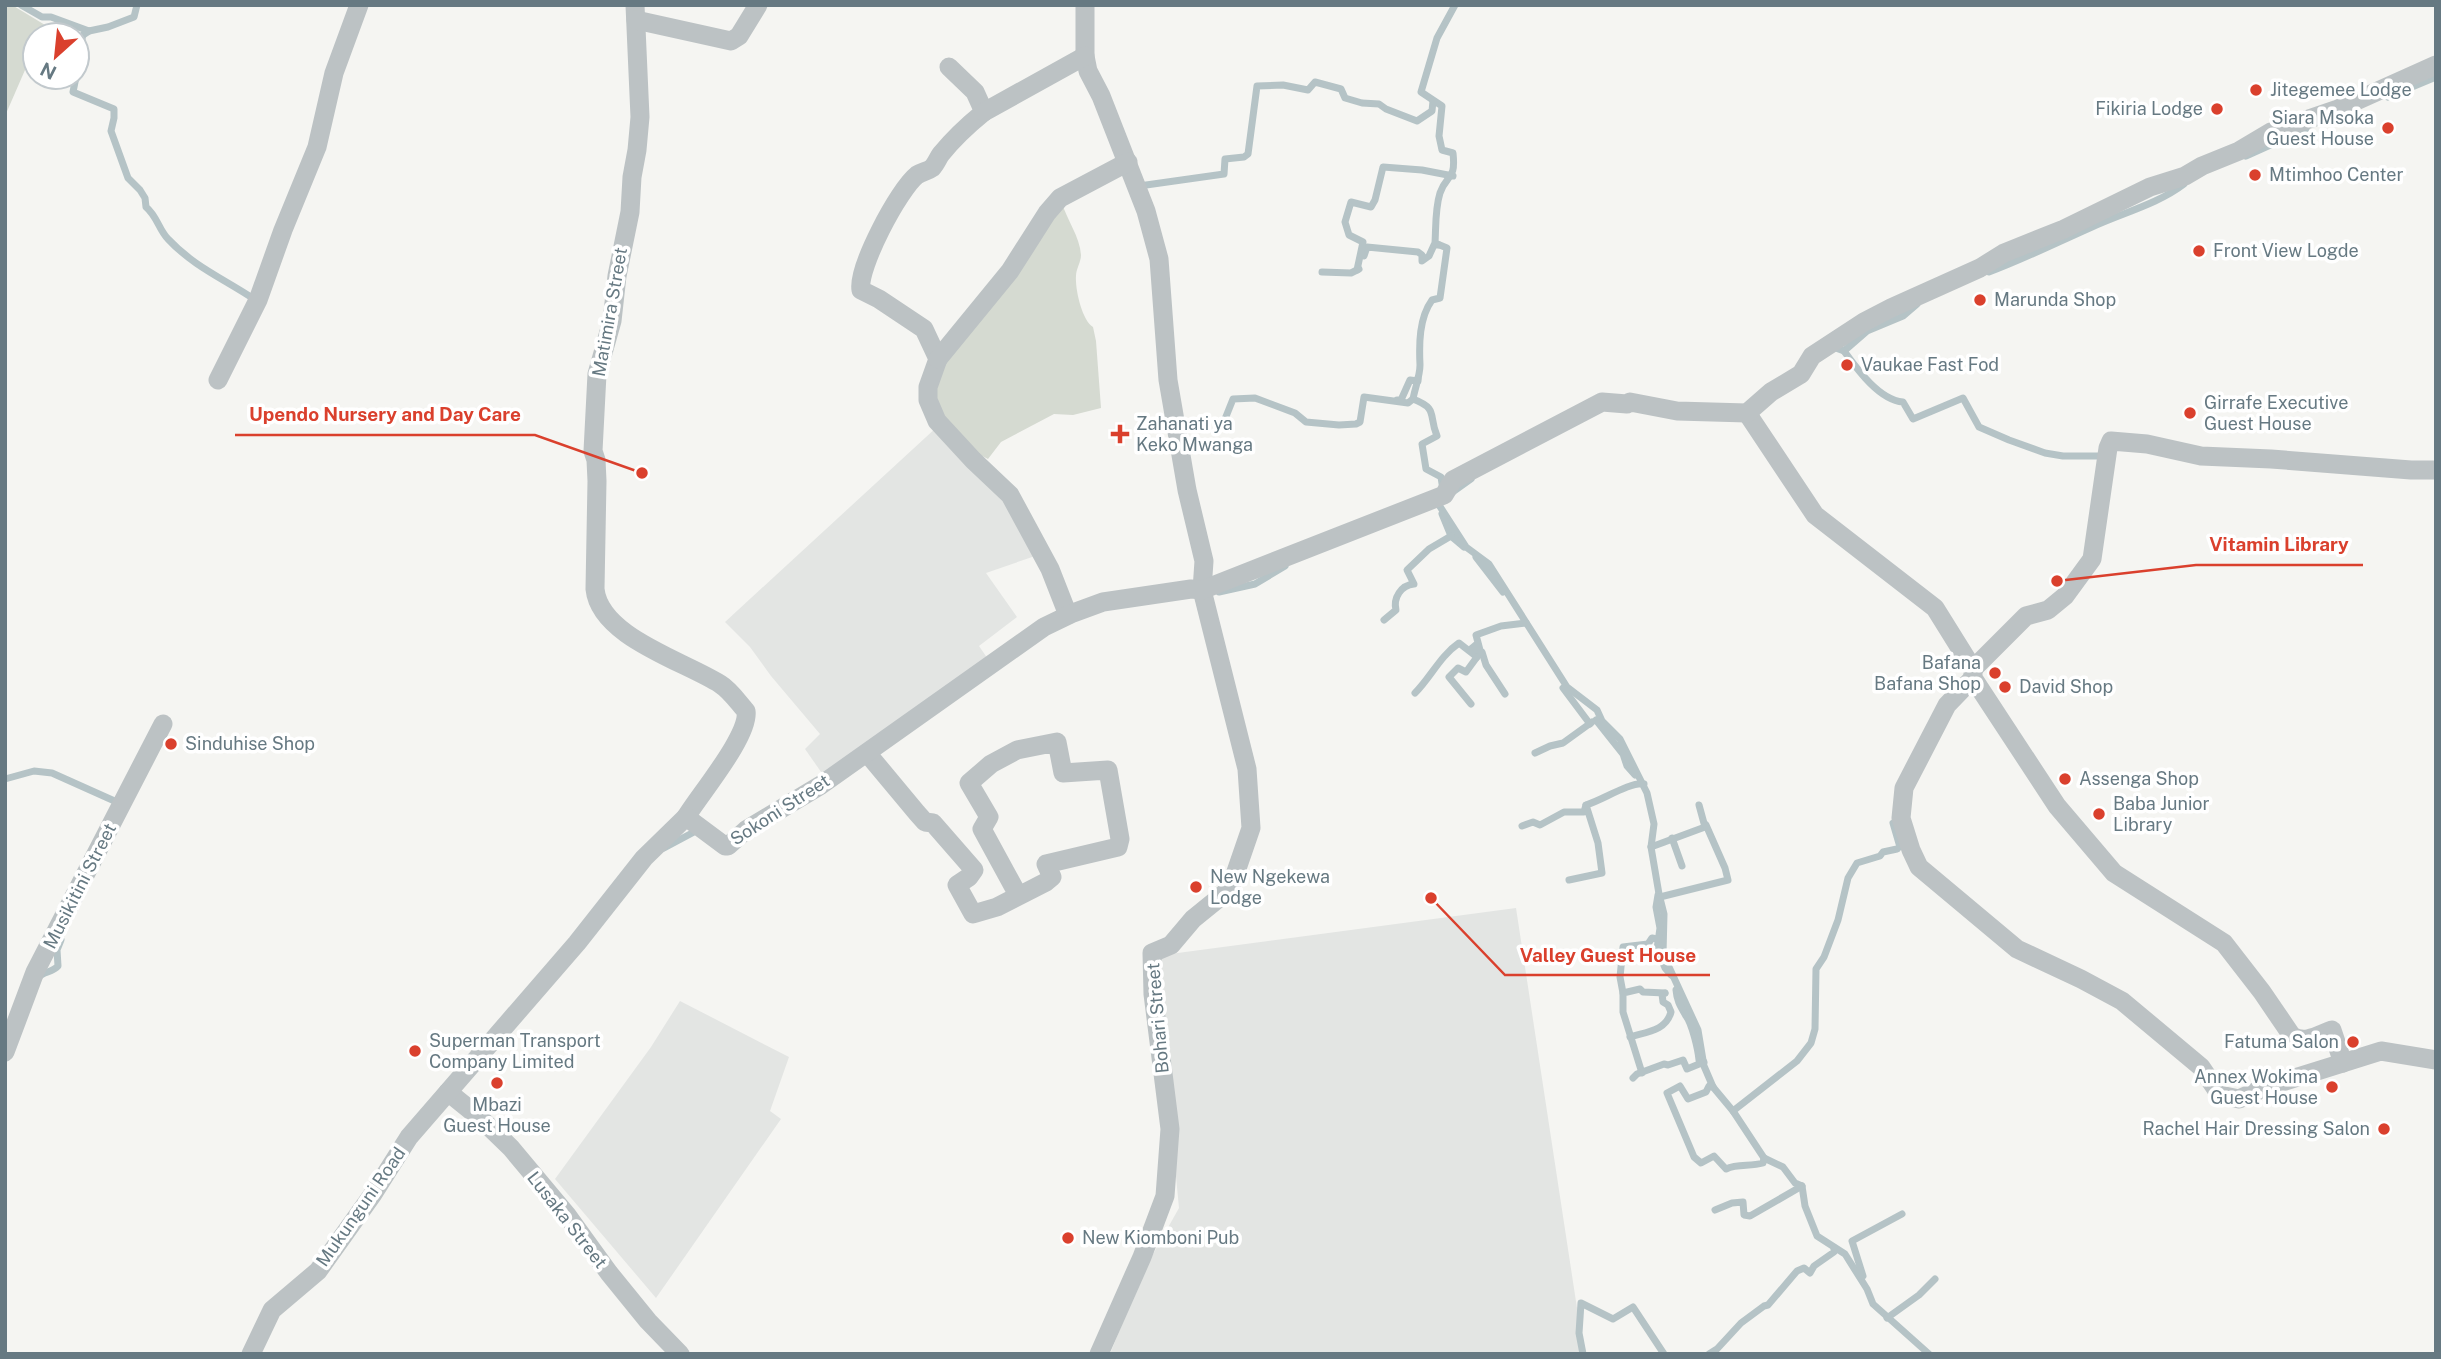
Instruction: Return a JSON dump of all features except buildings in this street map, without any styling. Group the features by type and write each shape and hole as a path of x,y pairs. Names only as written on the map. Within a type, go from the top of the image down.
{"street":[{"path":"218,380 258,300 283,230 313,159 334,73 359,5"},
{"path":"635,13 731,41 739,36 758,5"},
{"path":"1085,5 1085,56 1088,71 1128,162 1146,211 1159,259 1168,380 1187,490 1204,561 1202,590"},
{"name":"Matimira Street","path":"635,13 640,117 638,150 612,321 597,374 593,451 597,481 595,589 596,599 612,623 658,654 724,686 747,711 746,725 732,750 686,817"},
{"path":"938,359 924,329 861,290 862,270 877,236 916,176 932,168 961,133 984,112 1085,56"},
{"path":"2343,1063 2332,1030 2310,1039 2299,1040 2292,1036 2224,943 2114,873 2057,806 1973,674 1935,607 1815,515 1747,413 1771,392 1801,374 1812,356 1891,308 2150,187 2185,176 2239,151 2271,132 2338,109 2436,65"},
{"path":"949,67 975,92 984,112"},
{"path":"1070,614 1050,569 1010,495 937,421 928,400 928,387 938,359 1010,271 1047,213 1060,198 1128,162"},
{"name":"Sokoni Street","path":"686,817 728,846 746,830 821,785 867,753 993,665 1033,633 1070,614 1123,598 1191,589 1202,590 1444,495 1453,480 1602,402 1630,402 1677,411 1747,413"},
{"path":"2436,470 2201,456 2147,444 2111,441 2092,559 2065,596 2048,610 2026,615 1947,705 1904,788 1901,818 1910,850 1919,867 2017,949 2081,978 2122,1001 2201,1067 2220,1096 2239,1099 2266,1087 2381,1051 2436,1060"},
{"name":"Bohari Street","path":"1100,1354 1165,1196 1170,1129 1153,994 1152,953 1171,946 1194,919 1230,889 1251,828 1247,769 1202,590"},
{"name":"Musikitini Street","path":"5,1052 35,972 163,724"},
{"path":"867,753 909,805 925,822 933,822 974,870 957,885 973,914 997,906 1050,880 1052,877 1046,864 1118,846 1120,839 1108,770 1063,773 1057,742 1017,750 991,764 969,783 989,817 982,829 1018,895"},
{"path":"448,1093 578,943 644,858 686,817"},
{"name":"Mukunguni Road","path":"251,1354 272,1310 318,1270 373,1194 409,1137 448,1093"},
{"name":"Lusaka Street","path":"448,1093 479,1117 511,1148 567,1215 648,1321 680,1354"}],"shaded area":[{"path":"5,5 12,5 38,21 21,21 21,79 5,116"},
{"path":"1062,203 1080,248 1081,258 1076,273 1077,288 1080,304 1093,327 1096,341 1101,408 1073,415 1054,414 1001,442 988,459 966,445 951,431 933,388 945,362"},
{"path":"938,426 1001,494 1038,555 986,573 1017,617 979,646 992,665 826,779 805,749 820,734 750,647 725,622"},
{"path":"1516,908 1584,1354 1110,1354 1143,1272 1179,1208 1155,956"},
{"path":"680,1001 789,1057 770,1111 781,1119 656,1298 555,1179 651,1047"}],"waterway":[{"path":"21,5 42,17 51,17 89,31 134,17 137,5"},
{"path":"1443,490 1441,477 1426,469 1422,444 1437,436 1431,413 1426,406 1413,399 1420,369 1422,323 1432,300 1440,298 1447,248 1435,243 1436,211 1440,193 1452,173 1454,162 1453,153 1442,150 1439,136 1442,106 1421,92 1437,38 1455,5"},
{"path":"2388,97 2436,77"},
{"path":"1139,186 1224,174 1225,159 1248,154 1257,86 1283,85 1308,90 1315,82 1341,89 1345,98 1379,104 1417,121 1432,111 1433,101"},
{"path":"73,91 114,109 111,131 128,178 140,190 146,207 165,235 198,265 254,299"},
{"path":"2246,156 2306,129"},
{"path":"1357,270 1363,242 1349,235 1345,222 1351,202 1371,207 1383,167 1453,176"},
{"path":"1989,272 2151,203 2184,184"},
{"path":"1364,256 1367,247 1418,252 1422,255 1422,261 1429,256 1434,245 1439,245"},
{"path":"1322,272 1351,273 1359,269"},
{"path":"1833,347 1844,351 1867,331 1903,316 1917,304"},
{"path":"1844,351 1877,390 1903,402 1913,419 1963,398 1979,427 2009,440 2045,453 2103,456"},
{"path":"1397,400 1401,400 1410,380 1418,381 1418,378"},
{"path":"1226,426 1225,419 1233,399 1255,398 1295,413 1306,422 1339,425 1360,422 1364,397 1408,403 1413,399"},
{"path":"1450,494 1471,479"},
{"path":"1439,505 1466,547 1489,564 1567,687 1597,710 1602,721 1620,739 1647,793 1654,824 1651,847 1664,914 1663,954 1698,1030 1704,1066 1713,1087 1733,1111 1764,1158 1783,1167 1795,1183 1802,1186 1805,1206 1817,1236 1845,1254 1873,1304 1929,1354"},
{"path":"1442,514 1451,536 1464,547"},
{"path":"1384,620 1396,610 1399,593 1414,584 1407,570 1429,549 1451,536"},
{"path":"1476,557 1503,592"},
{"path":"1219,592 1255,584 1285,566"},
{"path":"1415,693 1446,654 1459,643 1477,657 1471,649 1477,644 1481,654 1476,635 1501,626 1526,623"},
{"path":"1482,652 1486,665 1505,694"},
{"path":"1471,704 1449,677 1458,668 1466,672 1477,657"},
{"path":"1563,688 1590,724"},
{"path":"1596,720 1623,754 1627,766 1635,775"},
{"path":"1535,753 1563,743 1592,722"},
{"path":"5,779 34,771 52,773 119,803"},
{"path":"1522,826 1533,822 1540,825 1564,812 1584,812 1586,805 1631,786 1644,784"},
{"path":"1569,880 1602,873 1598,843 1586,805"},
{"path":"1651,847 1705,827 1699,805"},
{"path":"1893,823 1900,847"},
{"path":"1660,897 1728,880 1706,825"},
{"path":"664,848 694,832"},
{"path":"1672,838 1682,866"},
{"path":"1733,1111 1797,1061 1811,1043 1815,1029 1816,969 1824,957 1838,920 1848,878 1857,863 1897,849"},
{"path":"1658,895 1656,907 1660,928 1657,949 1671,975"},
{"path":"1623,993 1620,977 1623,947 1648,944 1652,938 1657,939"},
{"path":"38,978 58,966 57,950 61,940"},
{"path":"1642,1073 1623,1012 1623,993 1640,989 1643,992 1665,993"},
{"path":"1676,990 1696,1043 1699,1060"},
{"path":"1630,1037 1655,1030 1665,1023 1671,1012 1663,1002 1662,994 1665,993"},
{"path":"1633,1078 1664,1064 1683,1060 1687,1069 1704,1062"},
{"path":"1713,1087 1709,1086 1706,1092 1688,1099 1680,1086 1667,1093 1694,1157 1701,1163 1714,1156 1726,1169 1763,1163 1764,1158"},
{"path":"1715,1210 1743,1202 1744,1215 1750,1216 1802,1186"},
{"path":"1863,1276 1852,1241 1902,1214"},
{"path":"1709,1354 1741,1323 1768,1305 1797,1271 1804,1268 1810,1273 1814,1266 1834,1252 1834,1248"},
{"path":"1887,1318 1919,1295 1935,1279"},
{"path":"1583,1354 1579,1333 1581,1303 1613,1319 1633,1307 1664,1354"}],"place":[{"name":"Jitegemee Lodge","path":"2256,90"},
{"name":"Fikiria Lodge","path":"2217,109"},
{"name":"Siara Msoka Guest House","path":"2388,128"},
{"name":"Mtimhoo Center","path":"2255,175"},
{"name":"Front View Logde","path":"2199,251"},
{"name":"Marunda Shop","path":"1980,300"},
{"name":"Vaukae Fast Fod","path":"1847,365"},
{"name":"Girrafe Executive Guest House","path":"2190,413"},
{"name":"Zahanati ya Keko Mwanga","path":"1120,434"},
{"name":"Upendo Nursery and Day Care","path":"642,473"},
{"name":"Vitamin Library","path":"2057,581"},
{"name":"Bafana Bafana Shop","path":"1995,673"},
{"name":"David Shop","path":"2005,687"},
{"name":"Sinduhise Shop","path":"171,744"},
{"name":"Assenga Shop","path":"2065,779"},
{"name":"Baba Junior Library","path":"2099,814"},
{"name":"New Ngekewa Lodge","path":"1196,887"},
{"name":"Valley Guest House","path":"1431,898"},
{"name":"Fatuma Salon","path":"2353,1042"},
{"name":"Superman Transport Company Limited","path":"415,1051"},
{"name":"Mbazi Guest House","path":"497,1083"},
{"name":"Annex Wokima Guest House","path":"2332,1087"},
{"name":"Rachel Hair Dressing Salon","path":"2384,1129"},
{"name":"New Kiomboni Pub","path":"1068,1238"}]}
